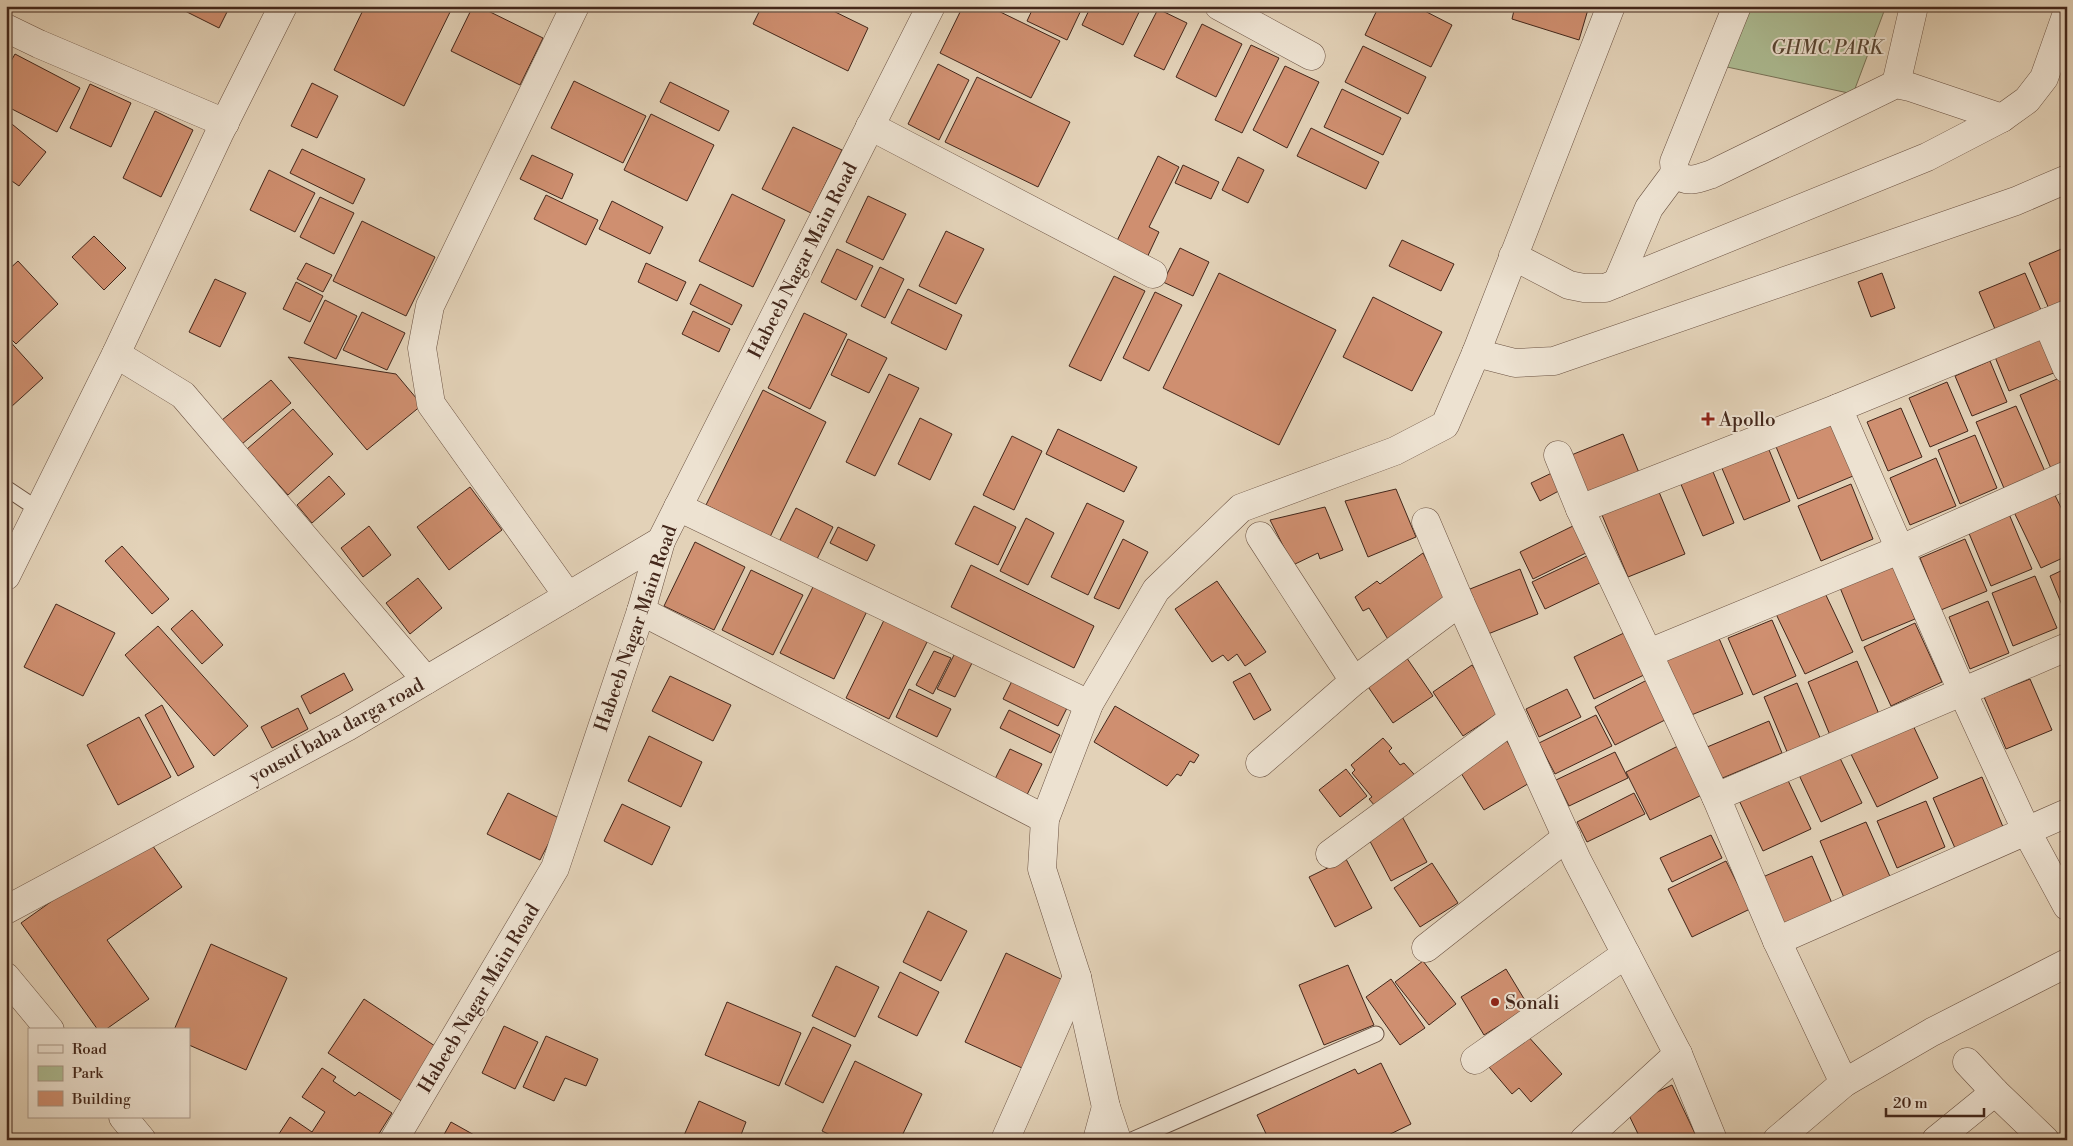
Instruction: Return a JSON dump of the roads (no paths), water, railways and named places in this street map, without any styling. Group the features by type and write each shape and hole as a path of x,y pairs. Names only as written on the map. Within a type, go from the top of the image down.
{"street":[{"path":"6,576 116,354 225,122 284,6"},
{"path":"568,596 431,404 422,348 430,306 575,6"},
{"name":"Habeeb Nagar Main Road","path":"394,1140 555,868 641,611 661,540 931,6"},
{"path":"1219,6 1311,56"},
{"path":"1117,1140 1106,1107 1077,977 1042,869 1045,819 1089,704 1156,590 1241,508 1395,451 1445,425 1476,353 1611,6"},
{"path":"1617,283 1649,208 1675,173 1674,162 1737,6"},
{"path":"1896,84 1914,6"},
{"path":"1514,256 1569,285 1584,288 1605,288 1927,157 2002,118 2027,100 2044,78 2067,13"},
{"path":"6,28 39,44 225,122"},
{"path":"1675,173 1692,181 1712,174 1896,84 2002,118"},
{"path":"870,126 1154,274"},
{"path":"1476,353 1515,363 1554,361 2016,201 2067,179"},
{"path":"1580,509 1838,408 2057,318 2067,369"},
{"path":"116,354 184,395 426,680"},
{"path":"1838,408 1962,691 2027,832 2067,906"},
{"path":"1558,455 1580,509 1716,797 1777,941 1844,1083"},
{"path":"1649,653 1900,549 2067,475"},
{"path":"678,507 1089,704"},
{"path":"1426,522 1460,602 1567,837 1678,1054 1713,1140"},
{"path":"1260,536 1354,681"},
{"name":"yousuf baba darga road","path":"6,910 338,732 661,540"},
{"path":"1260,763 1354,681 1460,602"},
{"path":"641,611 1045,819"},
{"path":"1716,797 2067,648"},
{"path":"1330,854 1513,718"},
{"path":"1777,941 2067,813"},
{"path":"1426,948 1567,837"},
{"path":"1475,1060 1626,954"},
{"path":"1777,1140 1844,1083 1940,1027 2067,963"},
{"path":"6,977 48,1028"},
{"path":"1005,1140 1077,977"},
{"path":"1584,1140 1678,1054"},
{"path":"1967,1062 1994,1092 2045,1140"},
{"path":"1936,1140 1994,1092"},
{"path":"1097,1140 1106,1107"},
{"path":"124,1118 142,1140"}],"lane":[{"path":"6,488 39,510"},
{"path":"1132,1140 1376,1034"}],"place":[{"name":"Apollo","path":"1708,419"},
{"name":"Sonali","path":"1495,1002"}],"park label":[{"name":"GHMC PARK","path":"1827,47"}]}
